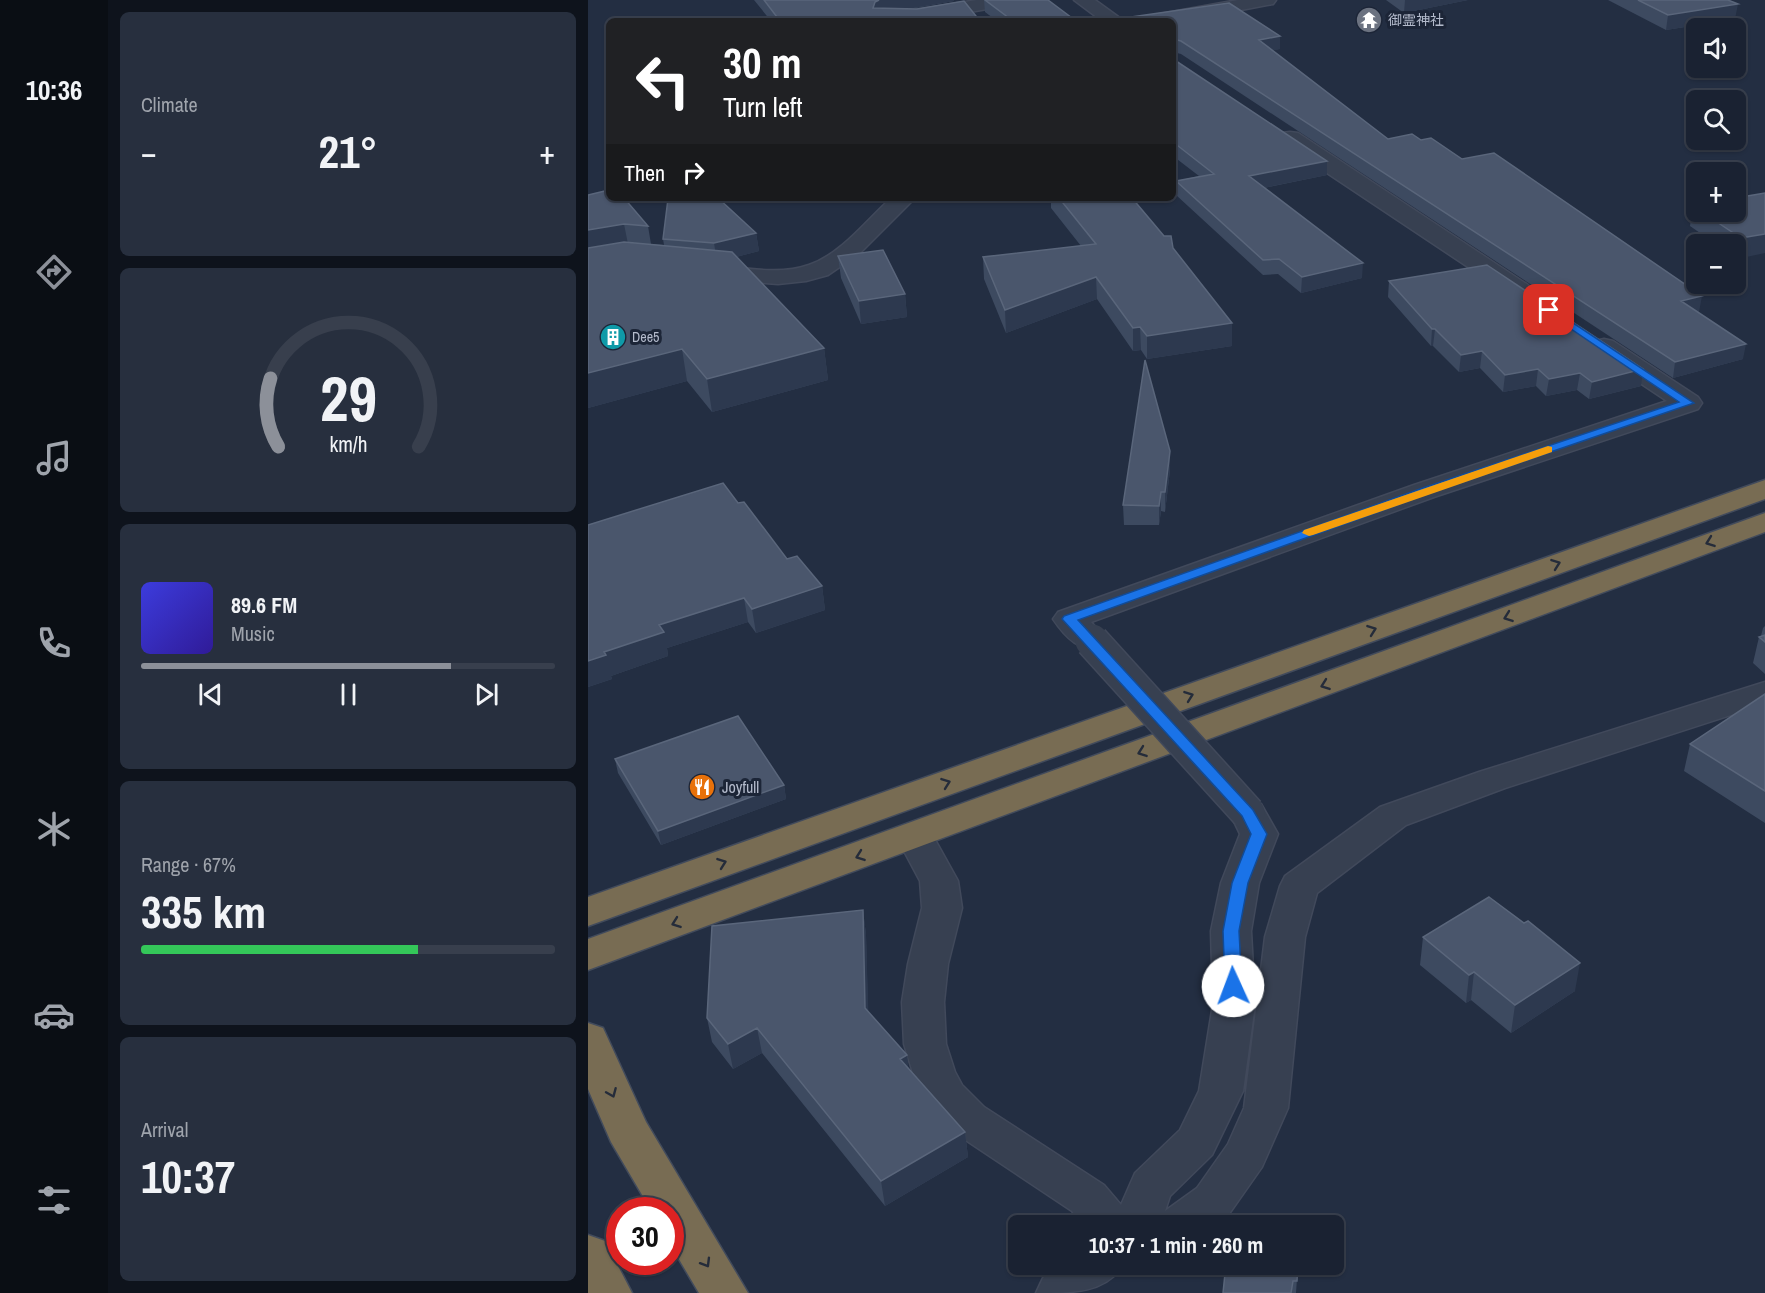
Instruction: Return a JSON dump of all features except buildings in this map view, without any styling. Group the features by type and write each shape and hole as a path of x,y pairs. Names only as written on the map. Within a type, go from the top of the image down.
{"highway":[{"path":"588,912 1765,489"},
{"path":"588,956 1765,522"},
{"path":"588,1039 627,1129 724,1293"},
{"path":"588,1255 608,1293"}],"street":[{"path":"903,18 1010,0"},
{"path":"1083,0 1110,18"},
{"path":"1171,18 1267,0"},
{"path":"1272,126 1539,304"},
{"path":"685,268 763,276 795,275 820,270 834,262 901,201"},
{"path":"1140,1215 1151,1186 1196,1142 1221,1091 1234,1005 1231,931 1240,883 1259,834 1248,813 1092,641 1069,619 1424,491 1688,403 1589,337"},
{"path":"1194,1215 1213,1201 1246,1154 1266,1108 1286,937 1299,886 1393,816 1492,780 1765,693"},
{"path":"915,836 939,881 942,908 928,964 923,1002 925,1044 934,1073 947,1097 968,1119 1088,1198 1102,1215"},
{"path":"1060,1293 1085,1275"}],"slow traffic":[{"path":"1309,533 1548,449"}],"place":[{"name":"御霊神社","path":"1369,20"},
{"name":"Dee5","path":"613,337"},
{"name":"Joyfull","path":"702,787"}],"route":[{"path":"1233,986 1231,931 1240,883 1259,834 1248,813 1092,641 1069,619 1424,491 1688,403 1549,310"}]}
